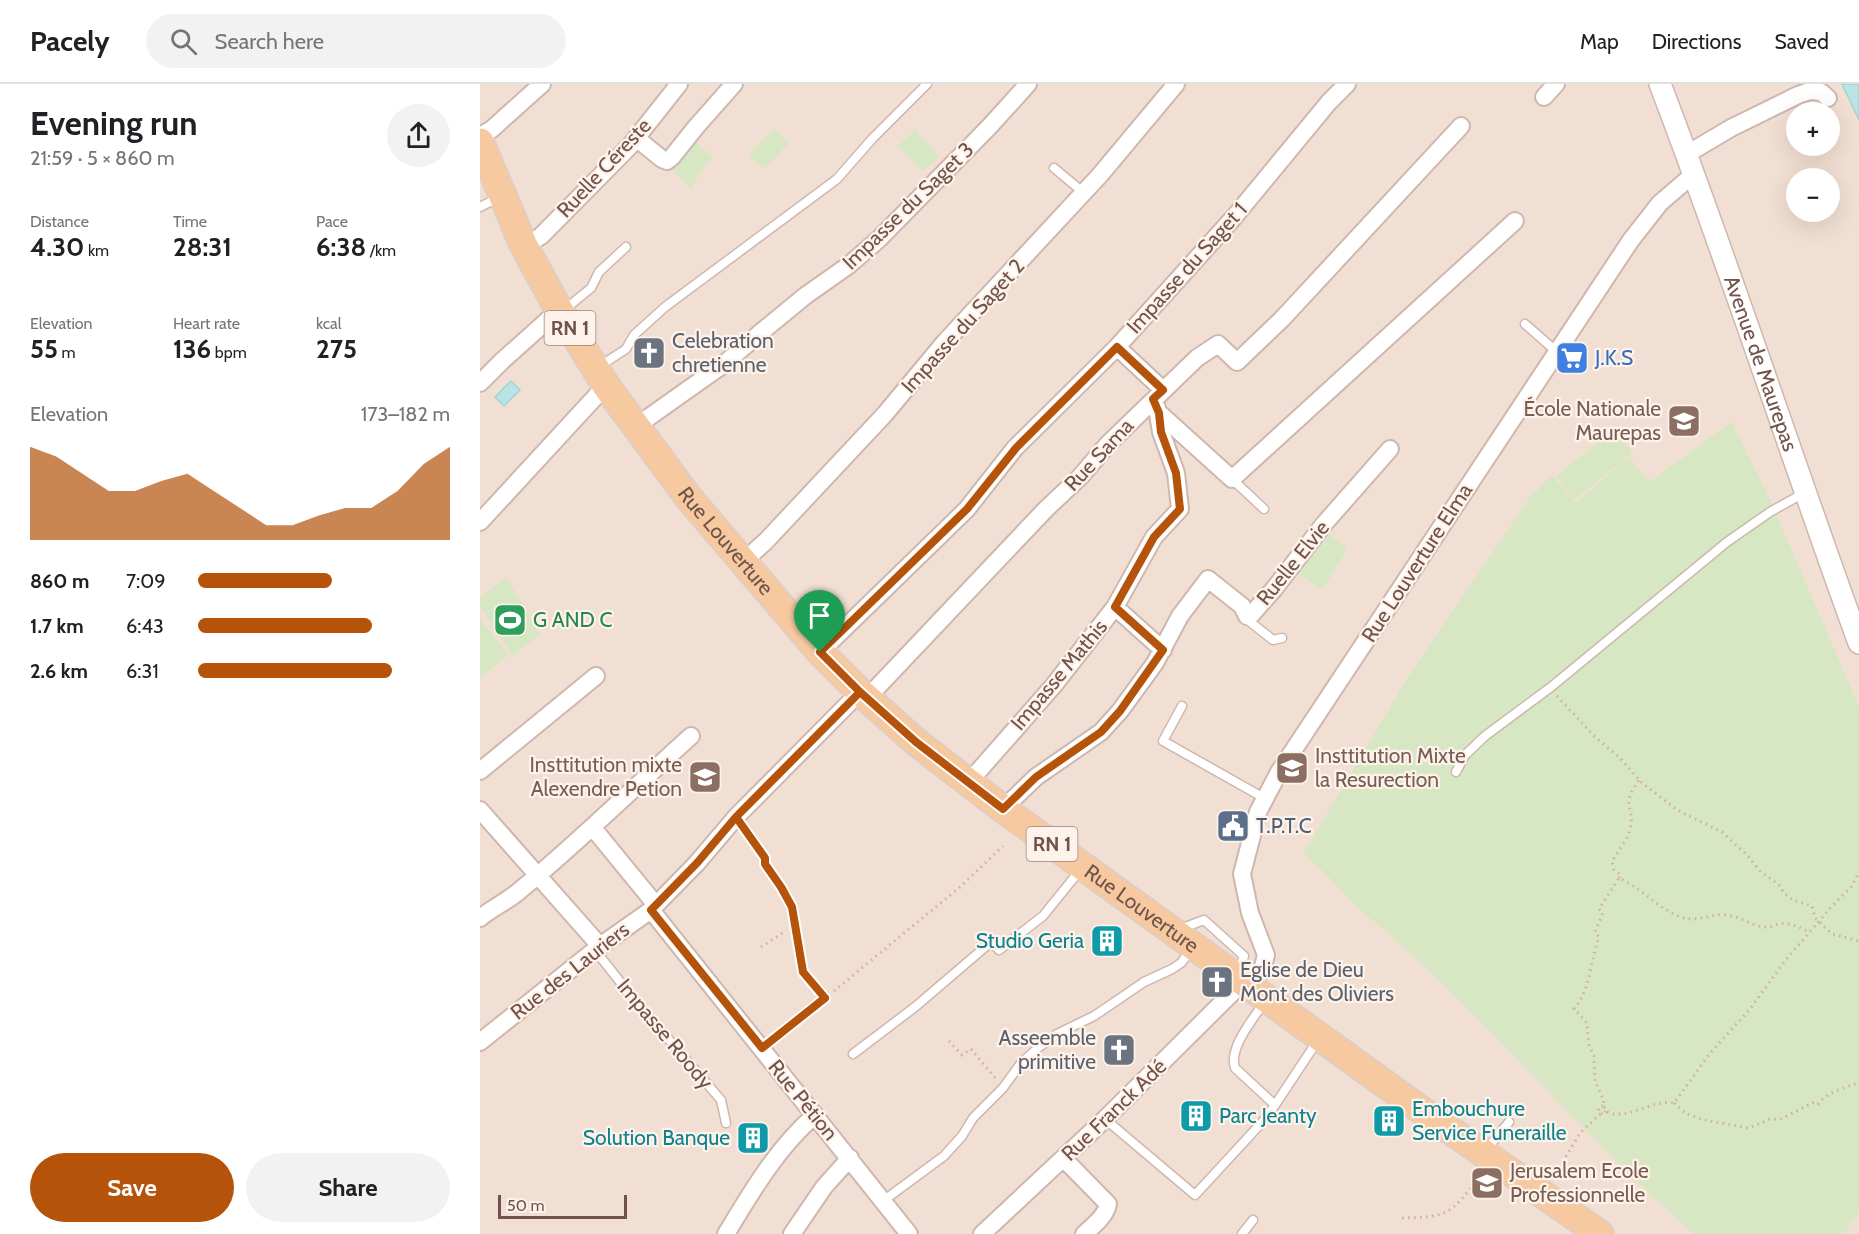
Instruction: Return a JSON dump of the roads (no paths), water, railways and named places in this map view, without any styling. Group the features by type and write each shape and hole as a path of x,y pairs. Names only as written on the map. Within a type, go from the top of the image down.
{"main road":[{"name":"Rue Louverture","path":"480,142 491,201 524,246 560,311 635,427 688,497 820,652 864,695 916,742 968,783 1184,939 1243,989 1320,1037 1600,1234"}],"street":[{"path":"480,136 492,129 542,84"},
{"name":"Ruelle Céreste","path":"524,246 541,236 636,138 679,84"},
{"path":"636,138 667,161 734,84"},
{"name":"Impasse du Saget 3","path":"635,427 724,364 805,296 849,265 879,239 989,128 1028,84"},
{"name":"Impasse du Saget 2","path":"744,561 766,541 885,414 944,343 1084,194 1140,130 1176,84"},
{"name":"Impasse du Saget 1","path":"820,652 967,509 1016,448 1117,347 1235,216 1329,102 1347,84"},
{"path":"1544,97 1556,84"},
{"name":"Avenue de Maurepas","path":"1660,84 1691,164 1804,493 1859,643"},
{"name":"Rue Louverture Elma","path":"1243,989 1262,970 1266,955 1250,913 1242,874 1252,831 1264,798 1644,222 1691,164 1731,128 1810,91 1821,92 1828,98"},
{"name":"Rue Sama","path":"864,695 1080,477 1108,444 1158,400 1197,358 1218,344 1237,362 1282,319 1461,126"},
{"path":"1117,347 1158,400 1232,478 1515,220"},
{"path":"480,383 509,354 560,311"},
{"path":"480,522 598,394 602,378"},
{"name":"Impasse Mathis","path":"968,783 1054,685 1115,607 1154,537 1180,509 1176,473 1161,432 1158,400"},
{"name":"Ruelle Elvie","path":"1003,809 1036,777 1101,732 1120,711 1163,650 1180,616 1208,579 1242,606 1247,616 1251,615 1324,524 1390,449"},
{"path":"1115,607 1163,650"},
{"path":"480,771 596,676"},
{"name":"Rue des Lauriers","path":"480,1042 597,948 653,908 697,863 736,817 864,695"},
{"path":"480,918 515,895 538,876 691,736"},
{"path":"480,810 597,948"},
{"name":"Rue Pétion","path":"593,828 909,1234"},
{"name":"Rue Franck Adé","path":"982,1234 1243,989"},
{"path":"726,1234 770,1163 798,1129 815,1115"},
{"path":"792,1234 824,1187 850,1158"},
{"path":"1064,1158 1108,1204 1108,1209 1084,1234"}],"lane":[{"path":"602,378 626,349 634,335 665,307 837,179 872,139 927,84"},
{"path":"1054,168 1084,194"},
{"path":"560,311 591,288 599,272 626,247"},
{"path":"1525,324 1557,352"},
{"path":"1232,478 1264,509"},
{"path":"1456,772 1466,755 1485,736 1551,687 1727,542 1770,512 1804,493"},
{"path":"1247,616 1249,621 1273,640 1282,638"},
{"path":"1182,706 1163,741 1264,798"},
{"path":"736,817 792,907 803,972 825,998 762,1048"},
{"path":"853,1054 915,1007 991,942 999,950 1043,916 1083,867"},
{"path":"883,1201 944,1156 962,1136 973,1118 1003,1088 1022,1063 1047,1041 1063,1030 1094,1016 1144,982 1181,963 1184,939"},
{"name":"Impasse Roody","path":"597,948 632,997 721,1100 726,1122"},
{"path":"1243,989 1247,1028 1232,1060 1235,1068 1275,1105"},
{"path":"1105,1119 1196,1194 1266,1118 1320,1037"},
{"path":"1489,1156 1509,1122"},
{"path":"1242,1234 1253,1220"}],"water":[{"path":"1842,84 1859,84 1859,120"},
{"path":"511,381 520,390 504,406 495,397"}],"place":[{"name":"Celebration chretienne","path":"649,353"},
{"name":"J.K.S","path":"1572,358"},
{"name":"École Nationale Maurepas","path":"1684,421"},
{"name":"G AND C","path":"510,620"},
{"name":"Insttitution Mixte la Resurection","path":"1292,768"},
{"name":"Insttitution mixte Alexendre Petion","path":"705,777"},
{"name":"T.P.T.C","path":"1233,826"},
{"name":"Studio Geria","path":"1107,941"},
{"name":"Eglise de Dieu Mont des Oliviers","path":"1217,982"},
{"name":"Asseemble primitive","path":"1119,1050"},
{"name":"Parc Jeanty","path":"1196,1116"},
{"name":"Embouchure Service Funeraille","path":"1389,1121"},
{"name":"Solution Banque","path":"753,1138"},
{"name":"Jerusalem Ecole Professionnelle","path":"1487,1183"}]}
